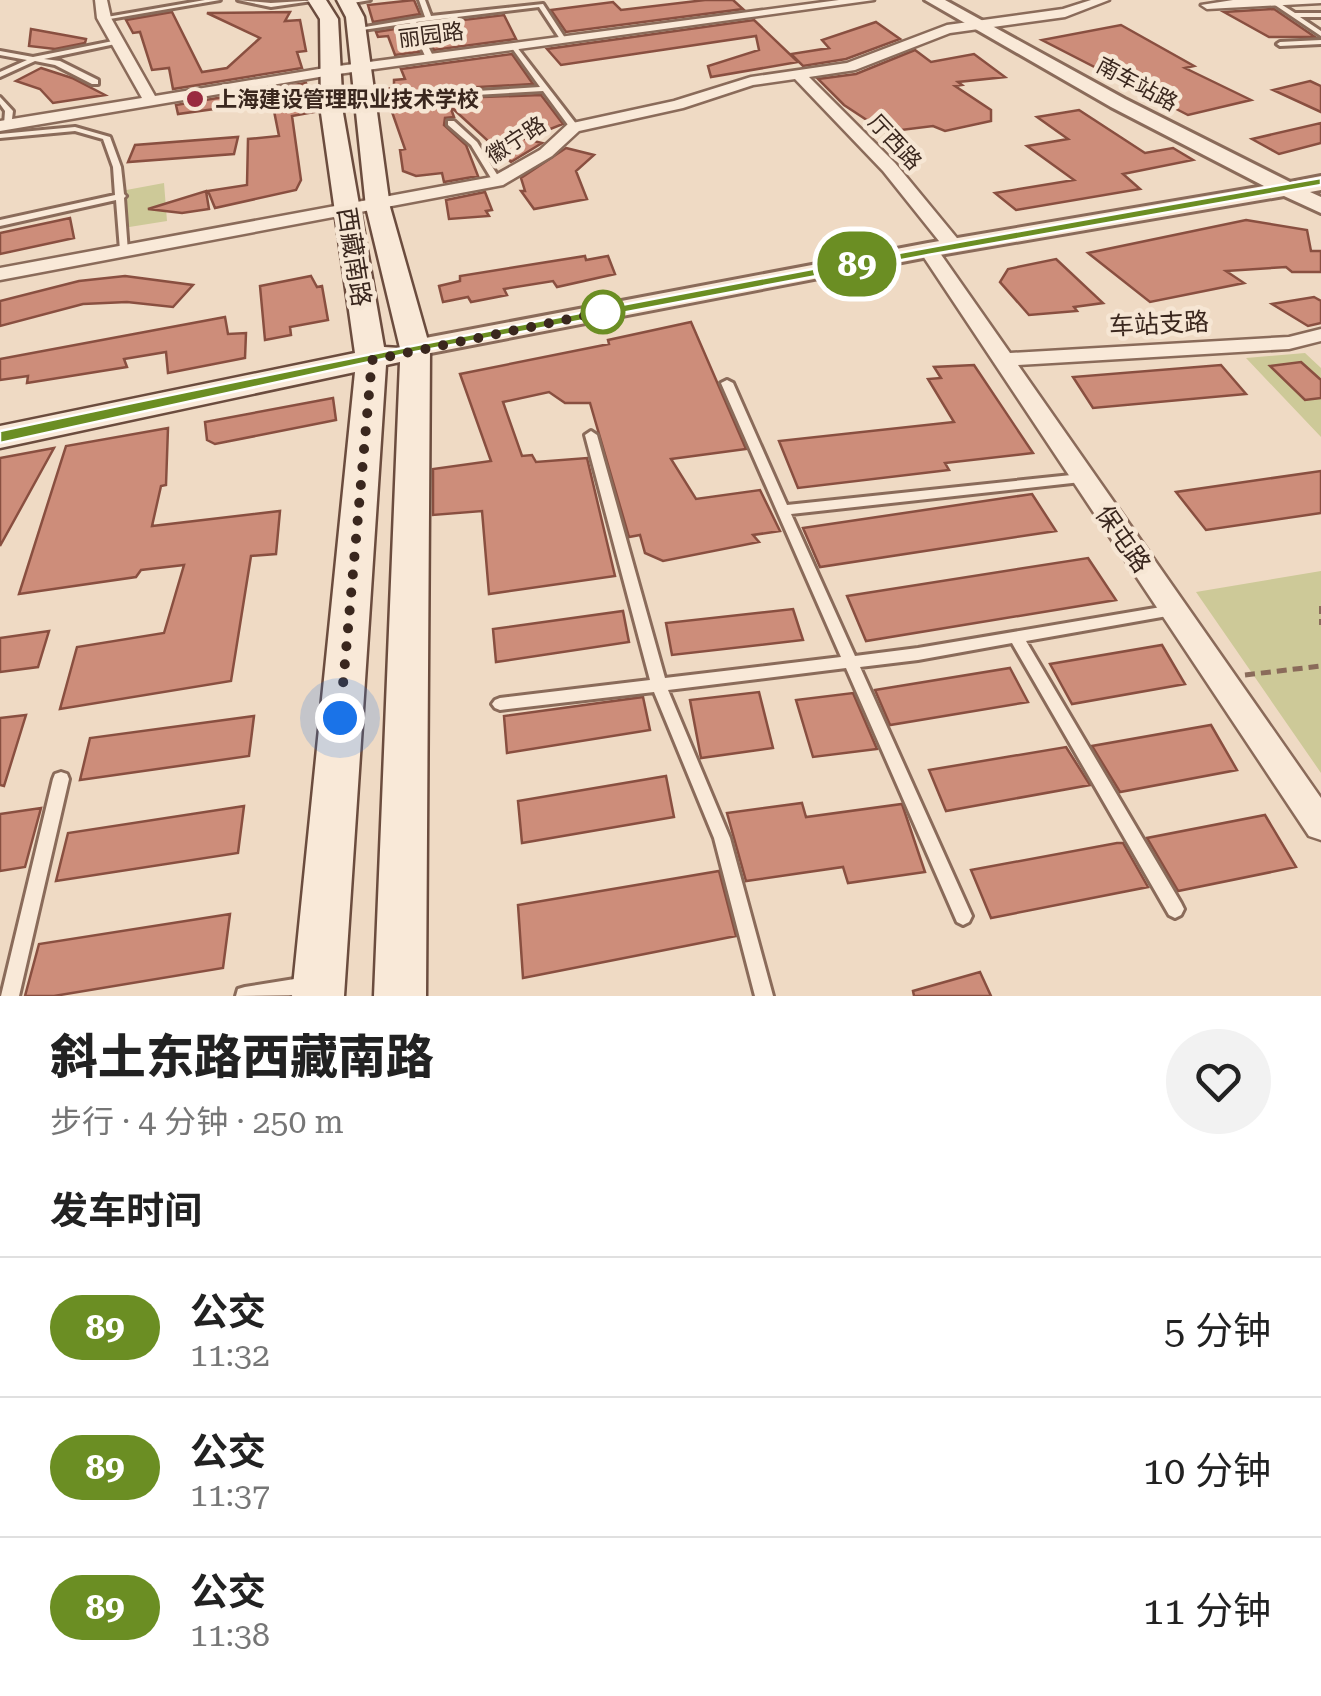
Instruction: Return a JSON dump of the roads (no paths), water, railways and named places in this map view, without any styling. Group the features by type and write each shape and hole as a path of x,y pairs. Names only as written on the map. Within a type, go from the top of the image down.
{"main road":[{"name":"西藏南路","path":"316,0 329,19 332,113 372,360 318,990"},
{"name":"西藏南路","path":"354,1 378,207 415,348 400,996"},
{"path":"0,438 415,348"}],"street":[{"path":"100,0 104,18 150,101"},
{"name":"丽园路","path":"3,129 331,71 804,4 868,0"},
{"name":"南车站路","path":"934,0 1118,103 1321,206"},
{"name":"徽宁路","path":"0,274 378,207 497,181 546,153 574,127 678,105 751,80 850,67 947,28 1065,13 1103,0"},
{"path":"1208,4 1318,0"},
{"name":"厅西路","path":"797,73 889,166 941,248"},
{"path":"415,348 941,248 1285,185 1321,182"},
{"name":"保屯路","path":"941,248 999,360 1321,825"},
{"name":"车站支路","path":"999,360 1289,344 1321,335"}],"lane":[{"path":"104,18 217,0"},
{"path":"241,0 270,4 316,0"},
{"path":"422,0 428,18"},
{"path":"1274,2 1320,35"},
{"path":"356,29 541,5 564,40"},
{"path":"1294,15 1321,15"},
{"path":"412,22 430,58"},
{"path":"1280,44 1320,35"},
{"path":"0,75 36,58 118,42"},
{"path":"514,47 574,127"},
{"path":"0,53 73,68 95,82"},
{"path":"461,94 542,89"},
{"path":"0,99 9,111 3,129 100,132 110,142 122,196 125,250"},
{"path":"451,123 474,144 497,181"},
{"path":"0,223 122,196"},
{"path":"727,383 964,916"},
{"path":"590,435 659,685 722,838 764,996"},
{"path":"784,510 1081,478"},
{"path":"500,704 853,662 1172,610"},
{"path":"1016,637 1176,909"},
{"path":"10,996 62,779"},
{"path":"245,996 318,990"}],"place":[{"name":"上海建设管理职业技术学校","path":"195,99"}]}
